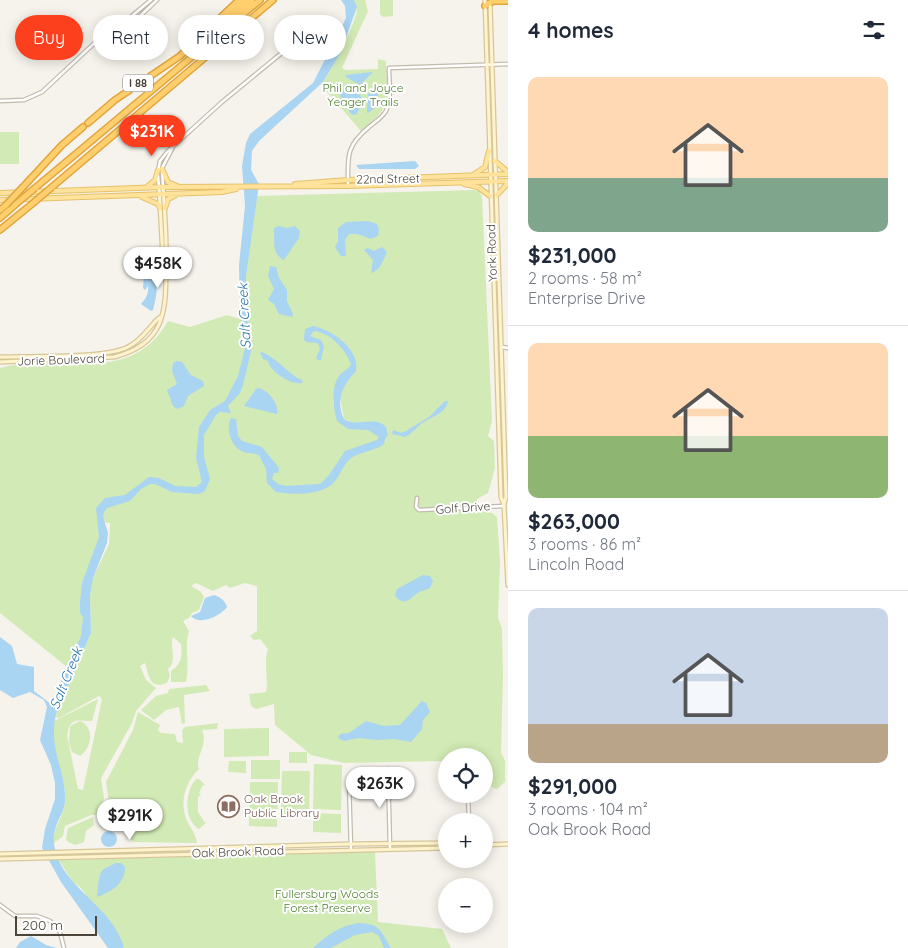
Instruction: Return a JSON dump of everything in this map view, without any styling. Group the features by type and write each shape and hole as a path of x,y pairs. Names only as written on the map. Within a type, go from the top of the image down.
{"highway":[{"name":"I 88","path":"223,15 239,0"},
{"path":"228,15 246,0"},
{"path":"235,15 252,0"},
{"name":"I 88","path":"242,15 260,0"},
{"name":"I 88","path":"0,230 273,0"},
{"path":"491,2 508,1"},
{"name":"I 88","path":"88,123 115,100 178,55"},
{"name":"I 88","path":"0,218 188,60"},
{"path":"0,210 83,127"}],"main road":[{"name":"York Road","path":"491,2 487,64 489,181 502,497 508,585"},
{"name":"York Road","path":"491,2 506,497 504,506"},
{"path":"468,177 483,169 489,151"},
{"path":"495,160 508,173"},
{"path":"160,169 168,182 180,186"},
{"path":"145,187 152,184 160,169"},
{"name":"22nd Street","path":"268,187 348,180 468,177 508,173"},
{"path":"497,196 508,182"},
{"name":"22nd Street","path":"0,193 180,186 238,188 508,182"},
{"path":"457,183 478,187 490,196"},
{"name":"Jorie Boulevard","path":"161,187 160,208 163,259 166,265"},
{"name":"22nd Street","path":"0,200 224,192 238,188"},
{"name":"Jorie Boulevard","path":"0,362 106,358 125,355 148,340 163,320 162,316 167,298 166,265 168,259 165,208 161,194"},
{"path":"165,208 168,199 177,194"},
{"path":"138,195 158,204 160,208"},
{"name":"Jorie Boulevard","path":"0,357 103,353 121,350 145,336 162,316"},
{"name":"Oak Brook Road","path":"0,859 351,849 438,843"},
{"name":"Oak Brook Road","path":"0,853 351,844 438,848"},
{"path":"493,845 508,844"}],"street":[{"path":"133,15 151,0"},
{"path":"142,15 157,0"},
{"path":"295,29 299,32 300,36 296,40 292,40 289,33 295,29"},
{"path":"0,101 24,100 40,94 93,47"},
{"path":"161,187 160,169 173,148 222,102 274,60"},
{"path":"348,186 350,147 356,138 383,115 387,107 390,96 389,68 508,64"},
{"path":"495,346 508,348"},
{"name":"Golf Drive","path":"417,498 416,507 422,510 504,506"},
{"path":"388,769 390,846"},
{"path":"349,781 351,849"},
{"path":"0,905 15,916 37,916 50,922 62,935 64,948"}],"green space":[{"name":"Phil and Joyce Yeager Trails","path":"354,0 365,0 368,11 346,59 346,39 357,7"},
{"path":"380,0 393,0 393,16 383,17 380,14"},
{"name":"Phil and Joyce Yeager Trails","path":"378,59 386,61 387,93 384,108 361,131 321,85 336,60 346,60 342,68 346,70 378,69"},
{"path":"0,132 19,132 19,164 0,164"},
{"path":"475,190 479,191 482,196 492,421 488,436 494,441 495,468 488,493 477,499 477,509 485,509 485,512 492,513 497,517 500,562 498,618 502,629 503,675 501,752 505,761 505,782 497,789 493,788 493,748 438,748 438,761 344,763 311,755 275,725 274,704 256,709 251,706 249,694 266,692 267,687 266,660 268,649 260,639 254,640 250,636 257,631 257,586 245,583 230,588 226,585 213,591 196,583 191,586 201,592 204,597 199,610 183,621 189,631 186,682 171,682 171,671 179,663 181,653 181,644 173,637 173,658 168,669 170,676 167,683 157,685 153,683 145,663 140,666 146,680 156,688 136,711 132,723 101,778 104,798 101,810 97,815 91,815 65,826 63,836 54,843 55,832 63,813 65,792 53,742 54,721 98,699 92,721 79,720 73,722 68,729 67,735 78,789 83,790 102,699 99,696 59,718 55,717 91,633 90,596 93,578 109,544 110,523 98,522 101,538 81,637 67,667 0,613 0,368 23,364 92,364 114,361 134,354 152,342 168,321 190,327 227,315 249,322 246,277 257,196","holes":["335,389 340,397 344,419 354,423 379,422 388,431 386,441 373,431 342,423 333,402"]},
{"path":"206,685 210,691 184,695 185,723 182,724 179,707 166,710 154,720 141,710 156,696 168,693 169,689"},
{"path":"138,712 160,725 158,730 161,733 175,734 177,742 183,743 182,730 185,727 218,723 217,729 202,730 204,741 198,760 199,769 190,780 185,793 185,814 197,843 134,842 120,827 100,827 109,802 106,782 133,730"},
{"path":"80,721 88,728 90,738 87,748 80,756 72,752 69,743 70,726"},
{"path":"269,728 269,756 224,757 224,729"},
{"path":"289,752 307,752 307,763 289,763"},
{"path":"251,760 280,760 280,779 251,779"},
{"path":"229,761 246,761 246,773 228,772"},
{"path":"314,764 342,765 341,810 313,809"},
{"path":"282,771 310,771 309,816 281,815"},
{"path":"196,779 199,779 206,786 203,785 199,793 201,795 198,797 198,812 205,823 207,822 199,829 190,819 187,805 192,784"},
{"path":"250,782 278,782 277,827 249,826"},
{"path":"313,813 341,814 341,833 313,832"},
{"path":"93,817 94,825 86,831 84,842 75,845 68,842 66,839 68,828"},
{"name":"Fullersburg Woods Forest Preserve","path":"375,852 378,922 438,929 438,933 444,933 451,948 124,948 81,888 72,881 59,860"}],"water":[{"path":"341,0 354,0 357,7 346,38 346,15 345,6"},
{"name":"Salt Creek","path":"325,60 336,60 323,82 259,141 252,151 251,170 259,184 246,277 246,302 252,347 240,393 228,406 231,413 220,412 216,415 204,435 204,457 210,479 205,491 199,494 172,492 155,484 150,484 141,489 130,501 107,508 104,512 103,517 108,533 107,543 93,578 90,596 91,633 56,714 54,738 65,790 65,801 56,826 54,845 59,861 71,880 106,915 120,936 124,948 108,948 61,882 42,848 45,829 55,799 55,783 51,765 40,740 47,707 44,700 30,692 13,698 0,690 0,637 12,646 17,664 34,667 34,691 51,704 81,636 83,617 80,613 80,602 82,583 99,537 96,508 105,498 125,495 149,477 159,478 175,486 196,487 202,482 196,458 199,427 210,410 225,401 238,376 245,348 240,313 239,265 245,206 242,166 246,143 250,134 313,83"},
{"path":"373,72 360,85 346,77 346,75"},
{"path":"345,85 361,96 361,106 356,115 351,114 340,96"},
{"path":"374,91 378,94 377,103 367,113 368,94"},
{"path":"415,161 419,166 415,169 359,169 356,165"},
{"path":"368,221 377,224 379,229 378,236 371,239 357,234 349,234 345,240 346,256 341,256 335,247 338,241 338,228 346,222"},
{"path":"279,226 287,228 295,226 300,231 299,238 284,260 277,254 274,246 274,228"},
{"path":"382,247 387,252 379,267 371,273 373,260 364,250 368,248 374,251"},
{"path":"270,266 276,267 279,278 287,290 287,301 293,314 292,317 279,314 274,304 268,300 274,289 268,276"},
{"path":"153,272 157,291 153,310 151,311 141,304 148,292 148,286 145,290 143,288 144,275"},
{"path":"313,326 336,336 354,355 356,371 344,387 340,399 341,412 344,419 354,422 377,422 386,427 388,434 383,445 351,458 330,486 316,492 299,494 276,492 267,483 266,469 259,455 242,451 234,444 229,428 231,418 236,419 238,436 242,441 262,447 279,468 278,473 274,473 272,479 278,484 286,486 320,484 329,475 345,451 377,440 379,437 368,430 348,429 337,421 334,410 336,381 351,364 345,353 332,338 314,331 310,336 321,340 324,346 321,360 316,358 320,349 318,343 306,342 304,339 305,329"},
{"path":"262,352 303,381 302,383 287,380 277,373 268,361 263,359 260,353"},
{"path":"177,361 182,362 191,375 203,381 204,386 188,396 184,406 177,409 173,406 167,390 177,384 172,371 173,363"},
{"path":"259,388 272,398 277,414 244,406 256,389"},
{"path":"445,401 448,401 447,405 441,412 421,424 407,436 392,434 393,430 401,433 429,417"},
{"path":"423,575 430,576 433,581 430,588 419,592 407,601 402,601 395,596 397,589"},
{"path":"214,595 225,602 227,607 224,610 210,619 199,620 191,616 200,612 205,598"},
{"path":"422,701 426,703 430,712 423,720 422,729 411,742 394,739 376,740 359,738 344,741 338,738 340,734 349,733 366,721 384,726 400,725"},
{"path":"109,831 115,833 117,839 115,845 109,847 103,845 101,839 103,833"},
{"path":"115,863 121,863 125,867 123,878 112,890 97,897 102,871"},
{"path":"358,923 371,925 379,929 391,948 384,948 379,936 372,932 355,935 331,948 313,948 334,932 345,926"},
{"path":"31,936 46,945 57,948 16,948 20,942"}],"place":[{"name":"Oak Brook Public Library","path":"228,806"}]}
